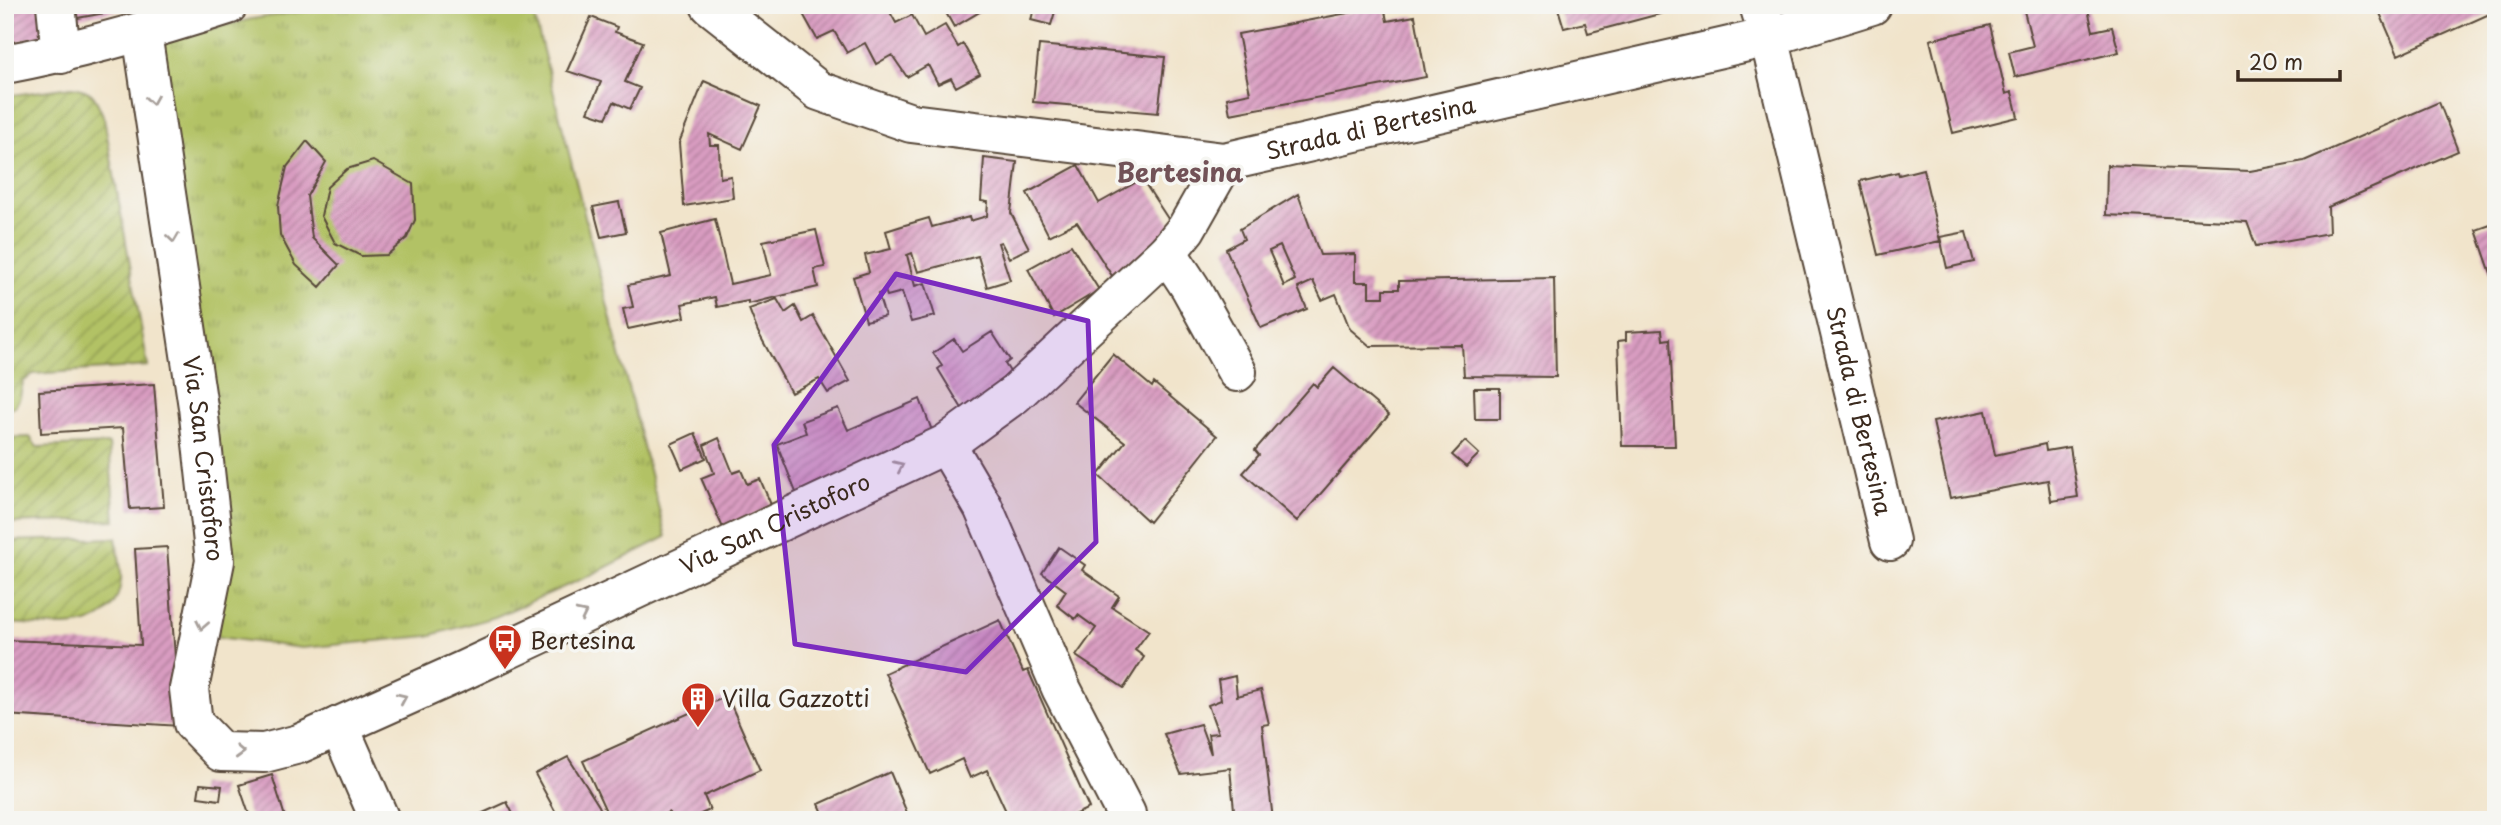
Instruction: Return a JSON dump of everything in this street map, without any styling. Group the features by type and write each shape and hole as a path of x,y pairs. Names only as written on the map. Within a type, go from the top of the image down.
{"street":[{"path":"57,5 61,54"},
{"path":"5,64 61,54 162,20 228,5"},
{"name":"Strada di Bertesina","path":"710,5 819,91 911,123 1223,162 1764,21 1872,5"},
{"name":"Via San Cristoforo","path":"162,20 215,561 189,690 192,723 221,752 264,753 299,744 462,671 946,444 1015,394 1167,252 1186,229 1223,162"},
{"name":"Strada di Bertesina","path":"1764,21 1890,541"},
{"path":"1167,252 1237,372"},
{"path":"946,444 983,507 1061,688 1126,814"},
{"path":"339,726 380,820"}],"highlighted area":[{"path":"896,274 1088,321 1096,542 966,672 795,644 774,445"}],"green space":[{"path":"343,5 528,5 534,15 666,537 591,575 495,617 428,636 302,648 218,637 142,64 174,37 252,19"},
{"path":"71,87 90,93 104,118 148,366 33,374 23,382 15,407 5,408 5,96"},
{"path":"30,437 37,447 109,444 115,520 5,523 5,438"},
{"path":"116,538 121,581 116,600 106,613 93,621 76,625 5,623 5,541"}],"building":[{"path":"5,5 53,5 56,34 5,44"},
{"path":"70,5 138,5 138,7 72,19"},
{"path":"798,5 863,5 866,11 876,5 886,5 896,23 912,15 924,37 945,25 958,47 963,44 980,74 956,87 951,78 938,84 928,65 907,77 892,55 876,64 865,43 847,53 834,31 817,39"},
{"path":"954,5 978,5 981,11 954,27 945,11"},
{"path":"1035,5 1057,5 1051,25 1031,20"},
{"path":"1557,5 1681,5 1682,8 1588,33 1585,23 1564,28"},
{"path":"2087,5 2093,31 2112,27 2119,52 2015,77 2009,52 2033,46 2023,7"},
{"path":"2389,5 2491,5 2494,12 2398,55 2379,11"},
{"path":"1384,6 1387,21 1415,16 1426,77 1230,114 1227,98 1250,93 1238,34"},
{"path":"591,17 617,27 615,32 643,42 625,82 640,88 630,109 614,102 606,118 588,112 601,82 567,71"},
{"path":"1990,25 2006,94 2012,92 2018,117 1953,133 1930,40"},
{"path":"1039,45 1165,57 1158,113 1033,102"},
{"path":"704,81 761,106 742,149 709,134 710,145 719,145 720,178 731,176 733,198 684,206 679,143"},
{"path":"2439,102 2458,151 2328,207 2329,233 2256,246 2247,222 2106,215 2107,165 2250,171 2304,161"},
{"path":"307,141 326,162 307,196 312,238 339,265 320,287 296,265 280,235 278,206 287,167"},
{"path":"984,158 1017,162 1011,213 1029,248 1009,258 1001,242 998,243 1010,280 987,287 978,256 918,272 912,253 907,255 915,286 925,283 935,316 911,322 902,292 887,296 885,291 878,294 885,316 866,321 853,277 869,272 865,255 891,249 886,231 929,218 932,227 969,217 970,221 987,216 988,202 981,201"},
{"path":"373,161 413,184 415,220 407,238 387,255 361,256 335,243 321,216 327,187 347,169"},
{"path":"1078,165 1099,203 1142,179 1176,231 1116,282 1077,222 1049,236 1027,193"},
{"path":"1923,169 1940,241 1878,255 1860,181"},
{"path":"1298,194 1320,255 1355,254 1355,282 1369,282 1369,297 1384,297 1384,289 1399,289 1399,281 1554,278 1556,377 1464,376 1462,345 1370,346 1350,329 1336,294 1322,300 1313,281 1298,288 1307,309 1261,328 1226,249 1244,239 1240,229","holes":["1280,246 1295,280 1284,286 1269,251"]},
{"path":"619,202 626,232 601,237 593,207"},
{"path":"715,219 730,284 771,275 763,241 816,230 825,267 814,269 818,287 748,304 748,301 717,307 715,297 682,304 685,317 628,329 623,309 633,307 628,285 671,276 661,233"},
{"path":"2496,223 2496,285 2495,285 2476,230"},
{"path":"1966,232 1974,262 1947,268 1940,237"},
{"path":"1071,245 1099,290 1054,317 1028,269"},
{"path":"777,299 785,313 795,306 803,322 813,316 850,381 828,393 819,379 791,393 758,332 749,309"},
{"path":"1662,330 1663,340 1670,339 1675,446 1622,446 1618,341 1626,340 1626,332"},
{"path":"992,332 1010,360 1005,364 1019,386 969,420 938,369 942,366 933,353 954,339 962,351"},
{"path":"1113,354 1152,387 1154,383 1217,436 1149,522 1098,475 1125,442 1074,402"},
{"path":"1334,368 1389,415 1297,521 1243,473 1259,455 1255,450 1313,383 1317,387"},
{"path":"154,384 164,507 130,509 123,428 41,433 39,391"},
{"path":"1474,388 1500,388 1500,419 1475,419"},
{"path":"920,399 934,436 797,495 777,444 806,433 802,421 838,408 848,430"},
{"path":"1986,411 1995,455 2045,444 2046,451 2070,447 2078,497 2051,501 2048,480 1950,498 1933,422"},
{"path":"695,433 706,458 682,469 671,444"},
{"path":"719,438 733,473 741,470 747,484 760,479 772,507 723,528 701,478 714,473 704,445"},
{"path":"1465,441 1479,454 1466,467 1452,455"},
{"path":"167,547 180,726 5,715 5,640 141,645 135,549"},
{"path":"1059,547 1085,565 1082,570 1119,596 1112,607 1149,631 1135,650 1144,657 1124,688 1076,656 1096,628 1078,615 1075,619 1057,605 1066,591 1042,573"},
{"path":"1000,620 1023,672 1028,670 1089,808 1063,820 1010,820 987,770 970,778 962,759 930,774 885,673"},
{"path":"1235,676 1237,696 1261,690 1269,724 1262,725 1273,820 1235,820 1230,768 1181,774 1164,734 1200,724 1211,754 1208,734 1218,733 1208,705 1221,700 1218,680"},
{"name":"Villa Gazzotti","path":"727,696 760,770 704,796 710,810 687,820 672,820 669,812 652,820 610,820 583,761"},
{"path":"568,757 605,820 560,820 535,774"},
{"path":"890,772 910,820 826,820 819,804"},
{"path":"272,775 286,820 251,820 239,785"},
{"path":"200,784 222,786 220,800 198,797"},
{"path":"507,802 516,820 468,820 483,813"}],"place":[{"name":"Bertesina","path":"505,671"},
{"name":"Villa Gazzotti","path":"698,729"}],"district":[{"name":"Bertesina","path":"1180,173"}]}
